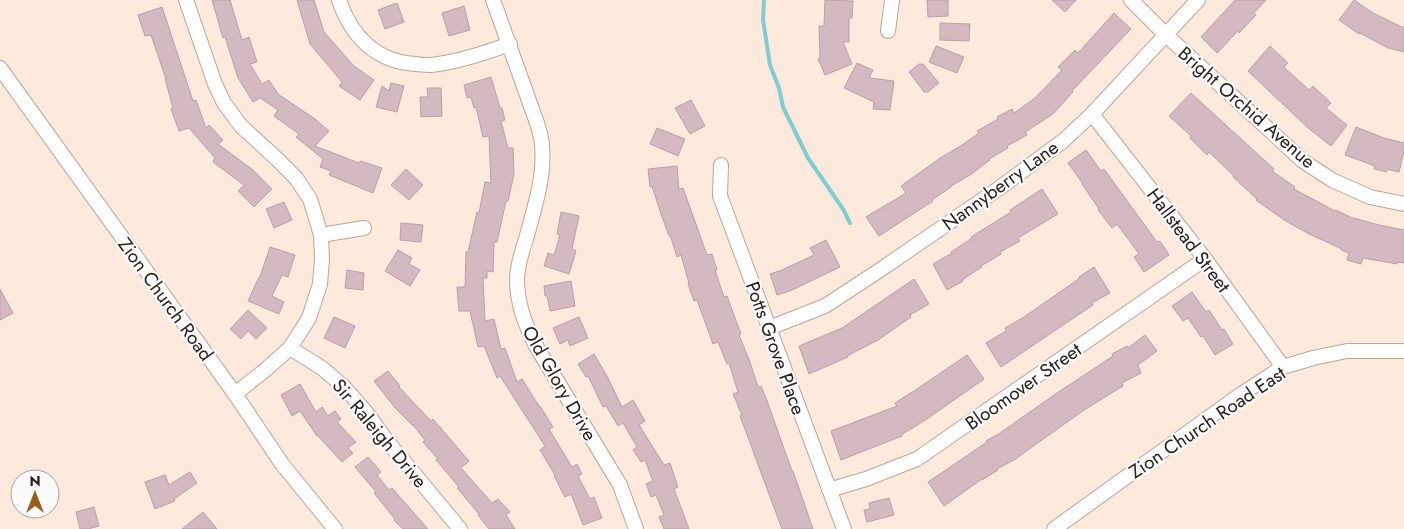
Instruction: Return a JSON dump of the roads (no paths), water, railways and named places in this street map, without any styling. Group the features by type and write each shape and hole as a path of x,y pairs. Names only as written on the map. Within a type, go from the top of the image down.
{"street":[{"path":"186,0 215,84 224,104 241,126 296,178 310,199 320,235 322,260 320,284 309,318 290,348 235,394"},
{"path":"339,0 344,14 356,34 377,54 403,64 430,65 471,57 510,44"},
{"name":"Old Glory Drive","path":"494,0 542,144 542,168 538,193 523,248 517,279 519,303 524,323 620,485 636,529"},
{"path":"888,31 892,0"},
{"name":"Bright Orchid Avenue","path":"1131,0 1166,36 1303,161 1332,180 1370,197 1404,204"},
{"name":"Nannyberry Lane","path":"769,328 825,306 998,189 1063,140 1092,114 1198,0"},
{"name":"Zion Church Road","path":"0,68 235,394 282,464 335,529"},
{"name":"Hallstead Street","path":"1092,114 1205,259 1283,367"},
{"name":"Potts Grove Place","path":"721,165 720,196 844,529"},
{"path":"320,235 364,228"},
{"name":"Bloomover Street","path":"828,490 866,479 917,459 1205,259"},
{"name":"Sir Raleigh Drive","path":"290,348 322,368 344,387 460,529"},
{"name":"Zion Church Road East","path":"1054,529 1240,395 1283,367 1348,351 1404,351"}],"waterway":[{"path":"764,0 763,20 770,65 779,88 783,107 808,158 843,209 850,223"}]}
